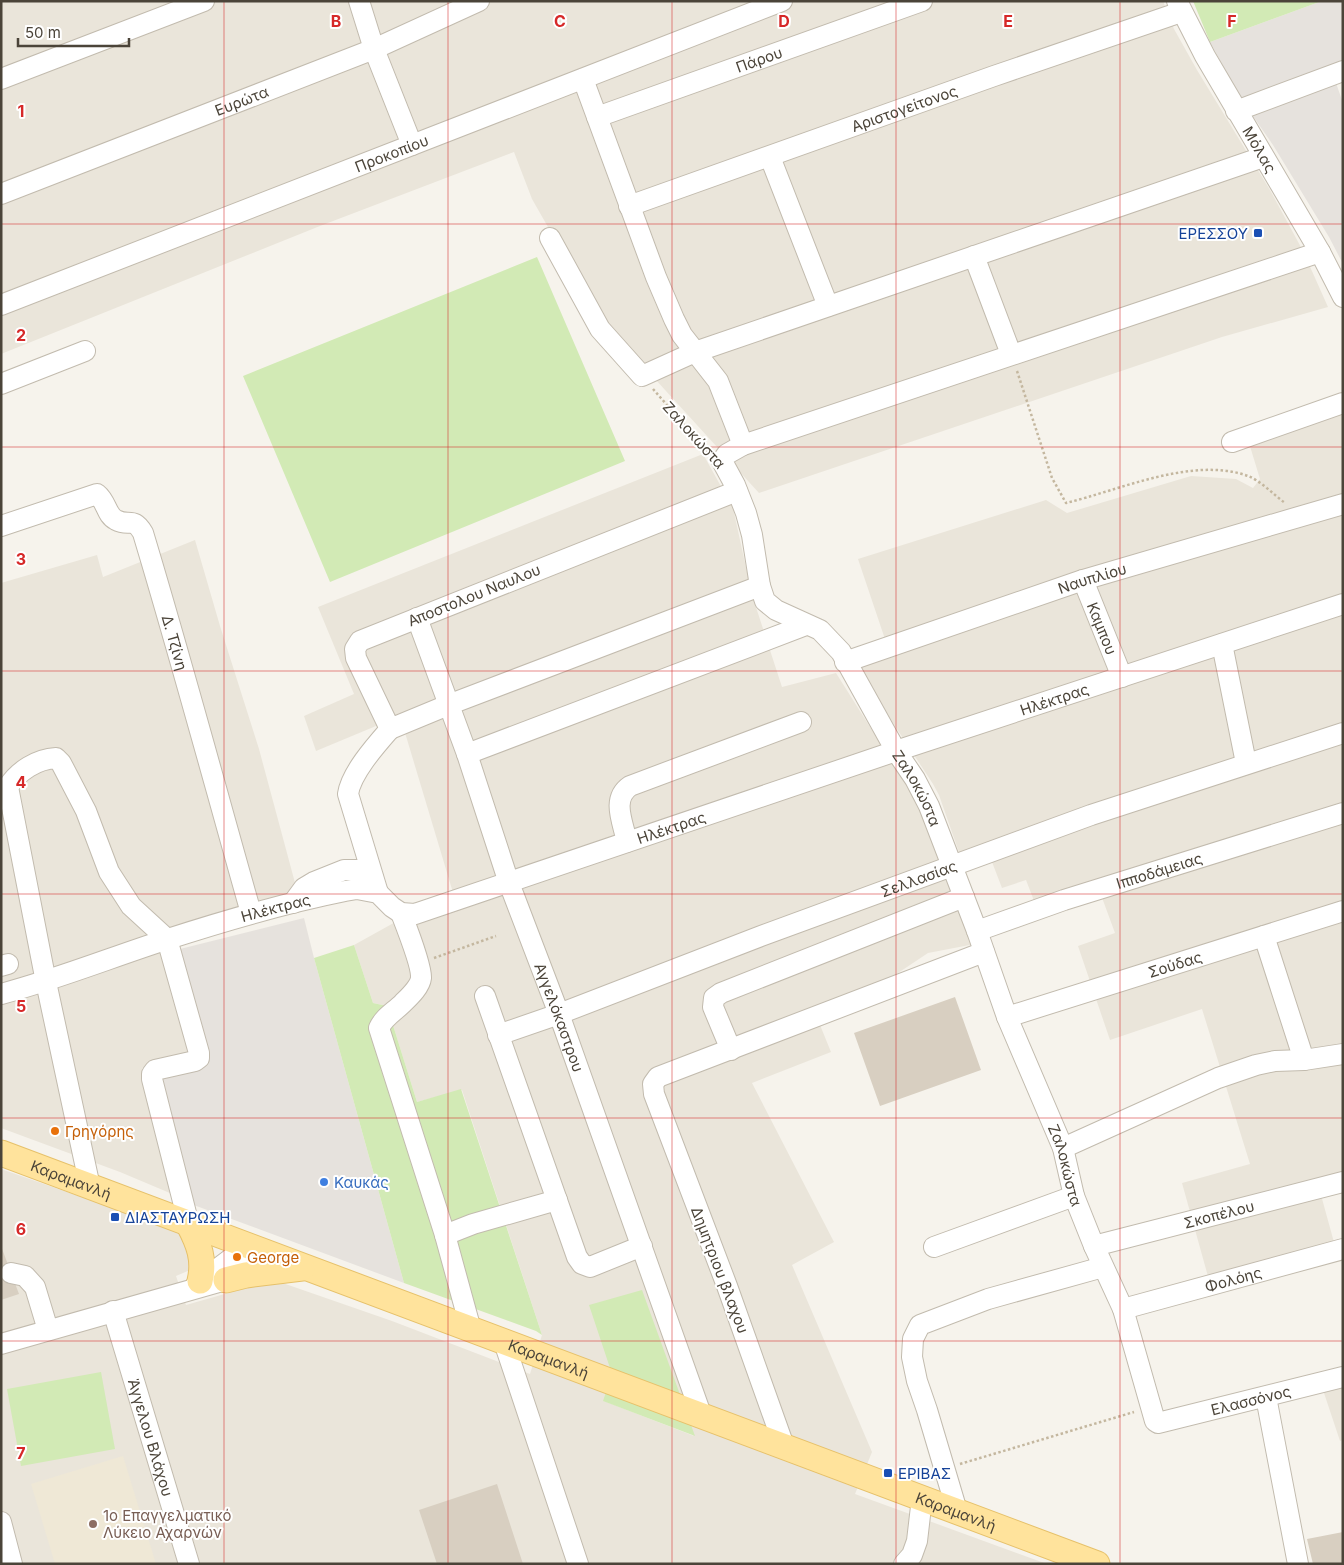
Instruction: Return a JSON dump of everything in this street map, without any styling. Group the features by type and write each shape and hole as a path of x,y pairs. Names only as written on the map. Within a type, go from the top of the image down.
{"main road":[{"name":"Καραμανλή","path":"1,1153 922,1498 1065,1558 1097,1564"},
{"path":"189,1224 200,1249 202,1260 195,1285"},
{"path":"226,1280 246,1275 307,1267"}],"street":[{"path":"1,79 204,1"},
{"path":"359,1 374,49 412,146"},
{"name":"Ευρώτα","path":"1,194 374,49 479,1"},
{"name":"Προκοπίου","path":"1,305 782,1"},
{"name":"Πάρου","path":"597,117 922,1"},
{"name":"Μόλας","path":"1179,7 1263,157 1330,260 1343,297"},
{"name":"Αριστογείτονος","path":"630,206 994,76 1179,7"},
{"path":"1236,111 1343,71"},
{"name":"Ζαλοκώστα","path":"583,79 656,277 674,319 682,335 718,381 743,445"},
{"path":"770,157 828,306"},
{"path":"550,238 600,330 642,376 695,352 1263,157"},
{"path":"974,256 1011,354"},
{"path":"722,461 727,454 743,445 1011,354 1330,260"},
{"path":"1,384 85,351"},
{"path":"1232,442 1343,403"},
{"name":"Ζαλοκώστα","path":"722,461 746,513 752,535 760,586 766,601 776,610 820,630 841,652 896,751 927,800 977,931 1007,1017 1063,1148 1074,1196 1103,1267 1123,1309 1154,1415"},
{"name":"Αποστολου Ναυλου","path":"390,729 356,658 355,648 360,641 737,491"},
{"name":"Δ. Τζίνη","path":"1,526 97,494 103,499 114,520 133,522 139,526 143,533 180,658 251,913"},
{"name":"Ναυπλίου","path":"846,662 1082,580 1343,504"},
{"name":"Καμπου","path":"1082,580 1122,677"},
{"path":"471,1330 445,1235 379,1028 382,1021 417,988 421,978 418,962 401,913 392,907 376,885 348,794 349,786 369,752 390,729 760,586"},
{"name":"Ηλέκτρας","path":"401,913 415,914 896,751 1343,604"},
{"name":"Αγγελόκαστρου","path":"417,618 467,754 509,883 559,1014 702,1417"},
{"path":"467,754 806,625"},
{"path":"1222,644 1246,763"},
{"path":"627,842 618,801 622,792 630,786 801,722"},
{"name":"Σελλασίας","path":"498,1035 559,1014 952,865 1091,815 1343,733"},
{"path":"90,1187 46,982 8,787 13,778 29,766 56,758 61,762 86,811 109,872 130,906 166,939 199,1053 199,1058 195,1061 155,1070 152,1074 189,1224"},
{"name":"Ιπποδάμειας","path":"977,931 1064,900 1343,813"},
{"name":"Ηλέκτρας","path":"1,994 46,982 166,939 251,913 376,885"},
{"path":"964,897 721,993 714,998 712,1007 731,1050 984,952"},
{"name":"Σούδας","path":"1007,1017 1343,911"},
{"path":"1264,936 1304,1060"},
{"path":"485,996 577,1258 582,1264 590,1267 642,1246"},
{"name":"Δημητριου βλαχου","path":"731,1050 658,1077 653,1084 654,1094 728,1286 784,1446"},
{"path":"1063,1148 1218,1078 1241,1070 1275,1061 1304,1060 1343,1054"},
{"name":"Σκοπέλου","path":"1094,1246 1343,1182"},
{"path":"934,1247 1074,1196"},
{"path":"445,1235 473,1224 557,1200"},
{"path":"1,1344 195,1285 226,1280 237,1271 244,1261 248,1245"},
{"path":"195,1285 248,1245"},
{"name":"Φολόης","path":"1123,1309 1343,1249"},
{"path":"956,1511 917,1382 912,1357 913,1339 920,1325 988,1299 1103,1267"},
{"path":"11,1274 25,1276 35,1287 48,1330"},
{"name":"Άγγελου Βλάχου","path":"113,1311 189,1564"},
{"path":"504,1342 578,1564"},
{"name":"Ελασσόνος","path":"1154,1415 1266,1397 1343,1377"},
{"path":"1266,1397 1298,1564"},
{"path":"904,1564 912,1555 917,1540 922,1498"},
{"path":"2,1525 12,1564"}],"path":[{"path":"1011,354 1052,478 1066,503 1155,476 1203,470 1230,471 1250,477 1302,516"},
{"name":"Ζαλοκώστα","path":"642,376 708,452 722,461"},
{"path":"418,962 438,958 496,936"},
{"path":"944,1469 1154,1415"}],"shaded area":[{"path":"1,1 1163,1 1174,29 1270,190 1303,251 1328,307 1222,337 759,493 605,327 532,199 514,152 320,226 1,354"},
{"path":"1322,1 1343,1 1343,80 1336,83 1343,103 1343,264 1329,237 1273,145 1241,99 1210,42"},
{"path":"1343,410 1343,1188 1321,1195 1335,1246 1209,1280 1182,1183 1250,1164 1202,1009 1110,1040 1078,946 1115,933 1097,884 1036,906 1026,880 1002,888 987,849 961,858 939,795 933,784 855,665 891,657 858,559 1046,500 1067,513 1191,476 1236,479 1253,488 1260,479 1249,443"},
{"path":"703,454 733,508 752,595 782,687 836,673 923,811 975,944 928,953 820,1025 831,1052 752,1083 834,1242 792,1265 872,1452 855,1494 1047,1564 1,1564 1,1169 176,1230 187,1243 190,1270 176,1276 186,1305 274,1280 392,1321 530,1374 542,1335 462,1090 417,1102 387,1006 373,1003 354,945 417,910 454,896 400,716 316,751 304,716 354,694 318,607","holes":["612,1374 694,1436 604,1401"]},
{"path":"195,540 259,749 298,894 158,933 193,1054 142,1068 177,1196 120,1172 1,1128 1,583 97,555 103,577"},
{"path":"304,918 404,1283 191,1204 154,1073 207,1060 176,950"},
{"path":"1343,1370 1343,1440 1340,1441 1318,1375"},
{"name":"1ο Επαγγελματικό Λύκειο Αχαρνών","path":"123,1456 156,1564 55,1564 31,1484"}],"green space":[{"path":"1193,1 1322,1 1210,42"},
{"path":"537,257 625,461 330,582 243,376"},
{"path":"354,945 373,1003 387,1006 417,1102 461,1089 542,1335 536,1331 404,1283 314,958"},
{"path":"642,1290 695,1436 603,1401 612,1374 589,1305"},
{"path":"101,1372 115,1449 21,1466 7,1389"}],"building":[{"path":"955,997 981,1070 880,1106 854,1033"},
{"path":"1,1246 19,1294 1,1300"},
{"path":"497,1484 523,1564 437,1564 419,1510"},
{"path":"1343,1532 1343,1564 1313,1564 1307,1539"}],"place":[{"name":"ΕΡΕΣΣΟΥ","path":"1258,233"},
{"name":"Γρηγόρης","path":"55,1131"},
{"name":"Καυκάς","path":"324,1182"},
{"name":"ΔΙΑΣΤΑΥΡΩΣΗ","path":"115,1217"},
{"name":"George","path":"237,1257"},
{"name":"ΕΡΙΒΑΣ","path":"888,1473"},
{"name":"1ο Επαγγελματικό Λύκειο Αχαρνών","path":"93,1524"}]}
